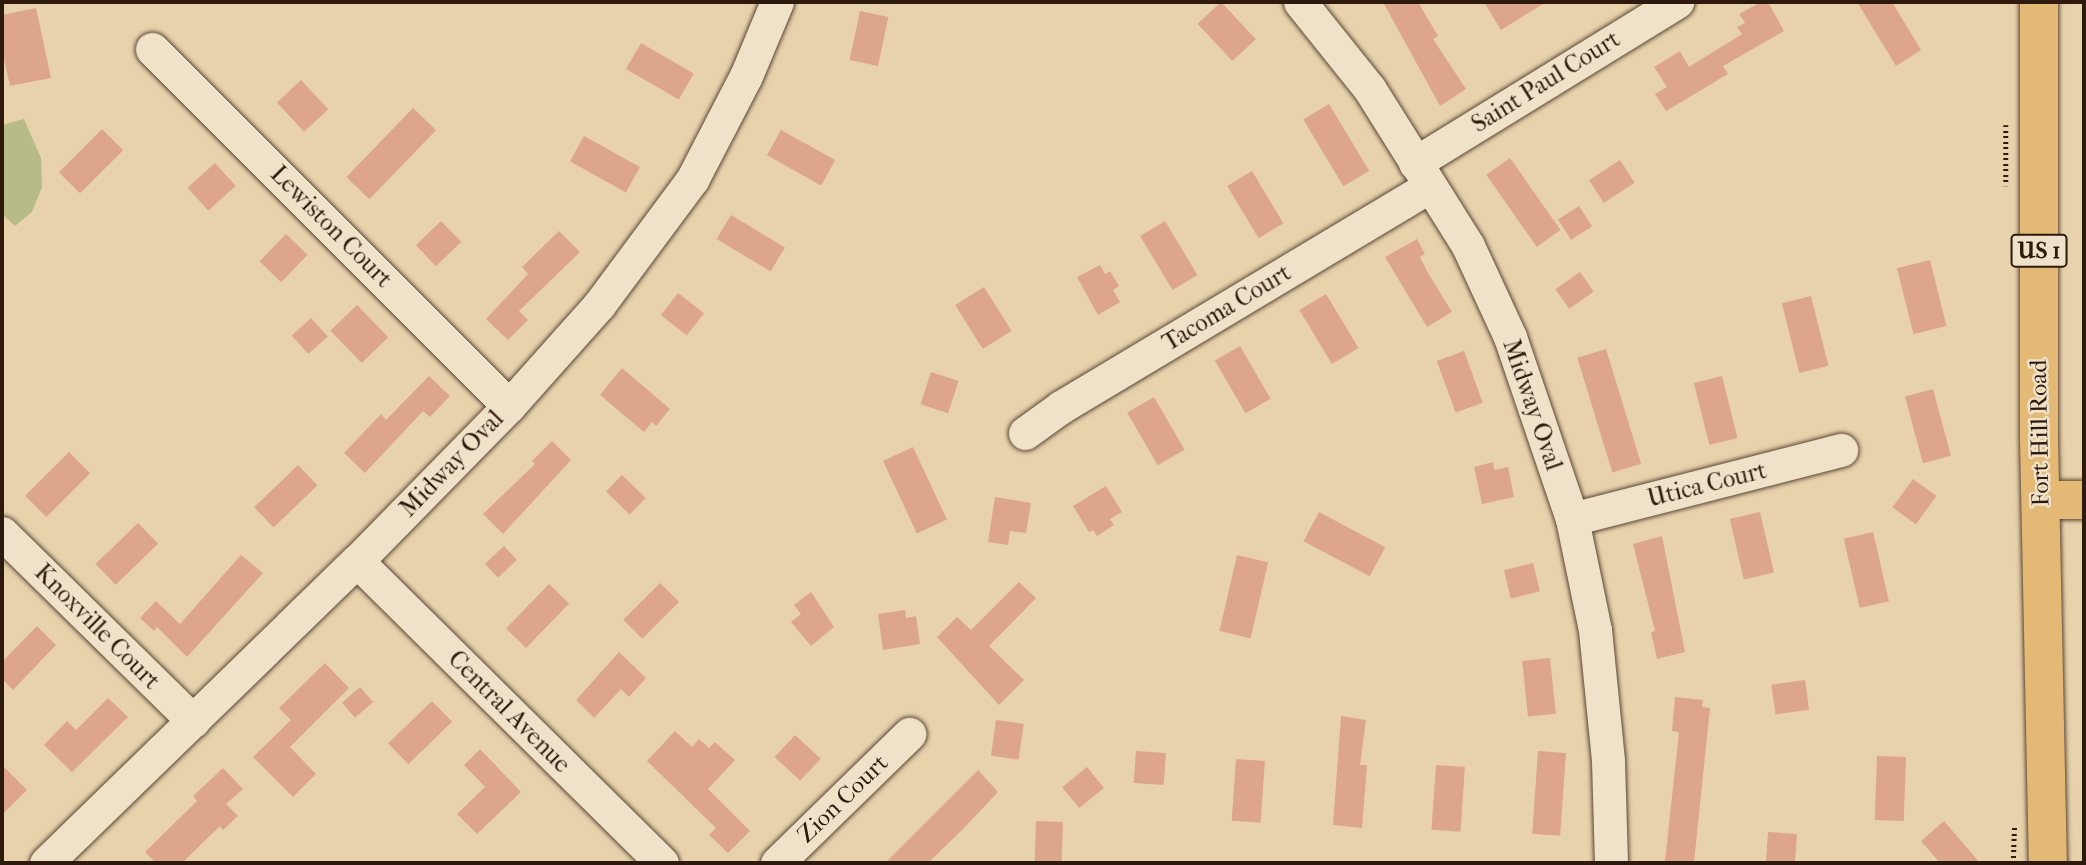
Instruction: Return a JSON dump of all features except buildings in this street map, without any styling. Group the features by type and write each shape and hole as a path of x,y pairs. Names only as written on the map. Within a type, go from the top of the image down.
{"main road":[{"name":"Fort Hill Road","path":"2039,2 2041,500 2048,863"},
{"path":"2041,500 2084,500"}],"street":[{"name":"Midway Oval","path":"46,863 357,561 509,406 599,305 692,180 746,76 777,2"},
{"name":"Midway Oval","path":"1300,2 1369,88 1468,246 1510,337 1572,519 1595,630 1608,761 1611,863"},
{"name":"Saint Paul Court","path":"1422,175 1676,2"},
{"name":"Lewiston Court","path":"152,49 509,406"},
{"name":"Tacoma Court","path":"1025,433 1061,407 1422,175"},
{"name":"Utica Court","path":"1572,519 1841,450"},
{"name":"Knoxville Court","path":"2,533 193,721"},
{"name":"Central Avenue","path":"357,561 662,863"},
{"name":"Zion Court","path":"776,863 909,734"}],"green space":[{"path":"24,119 41,158 42,187 32,212 15,226 2,214 2,125"}]}
